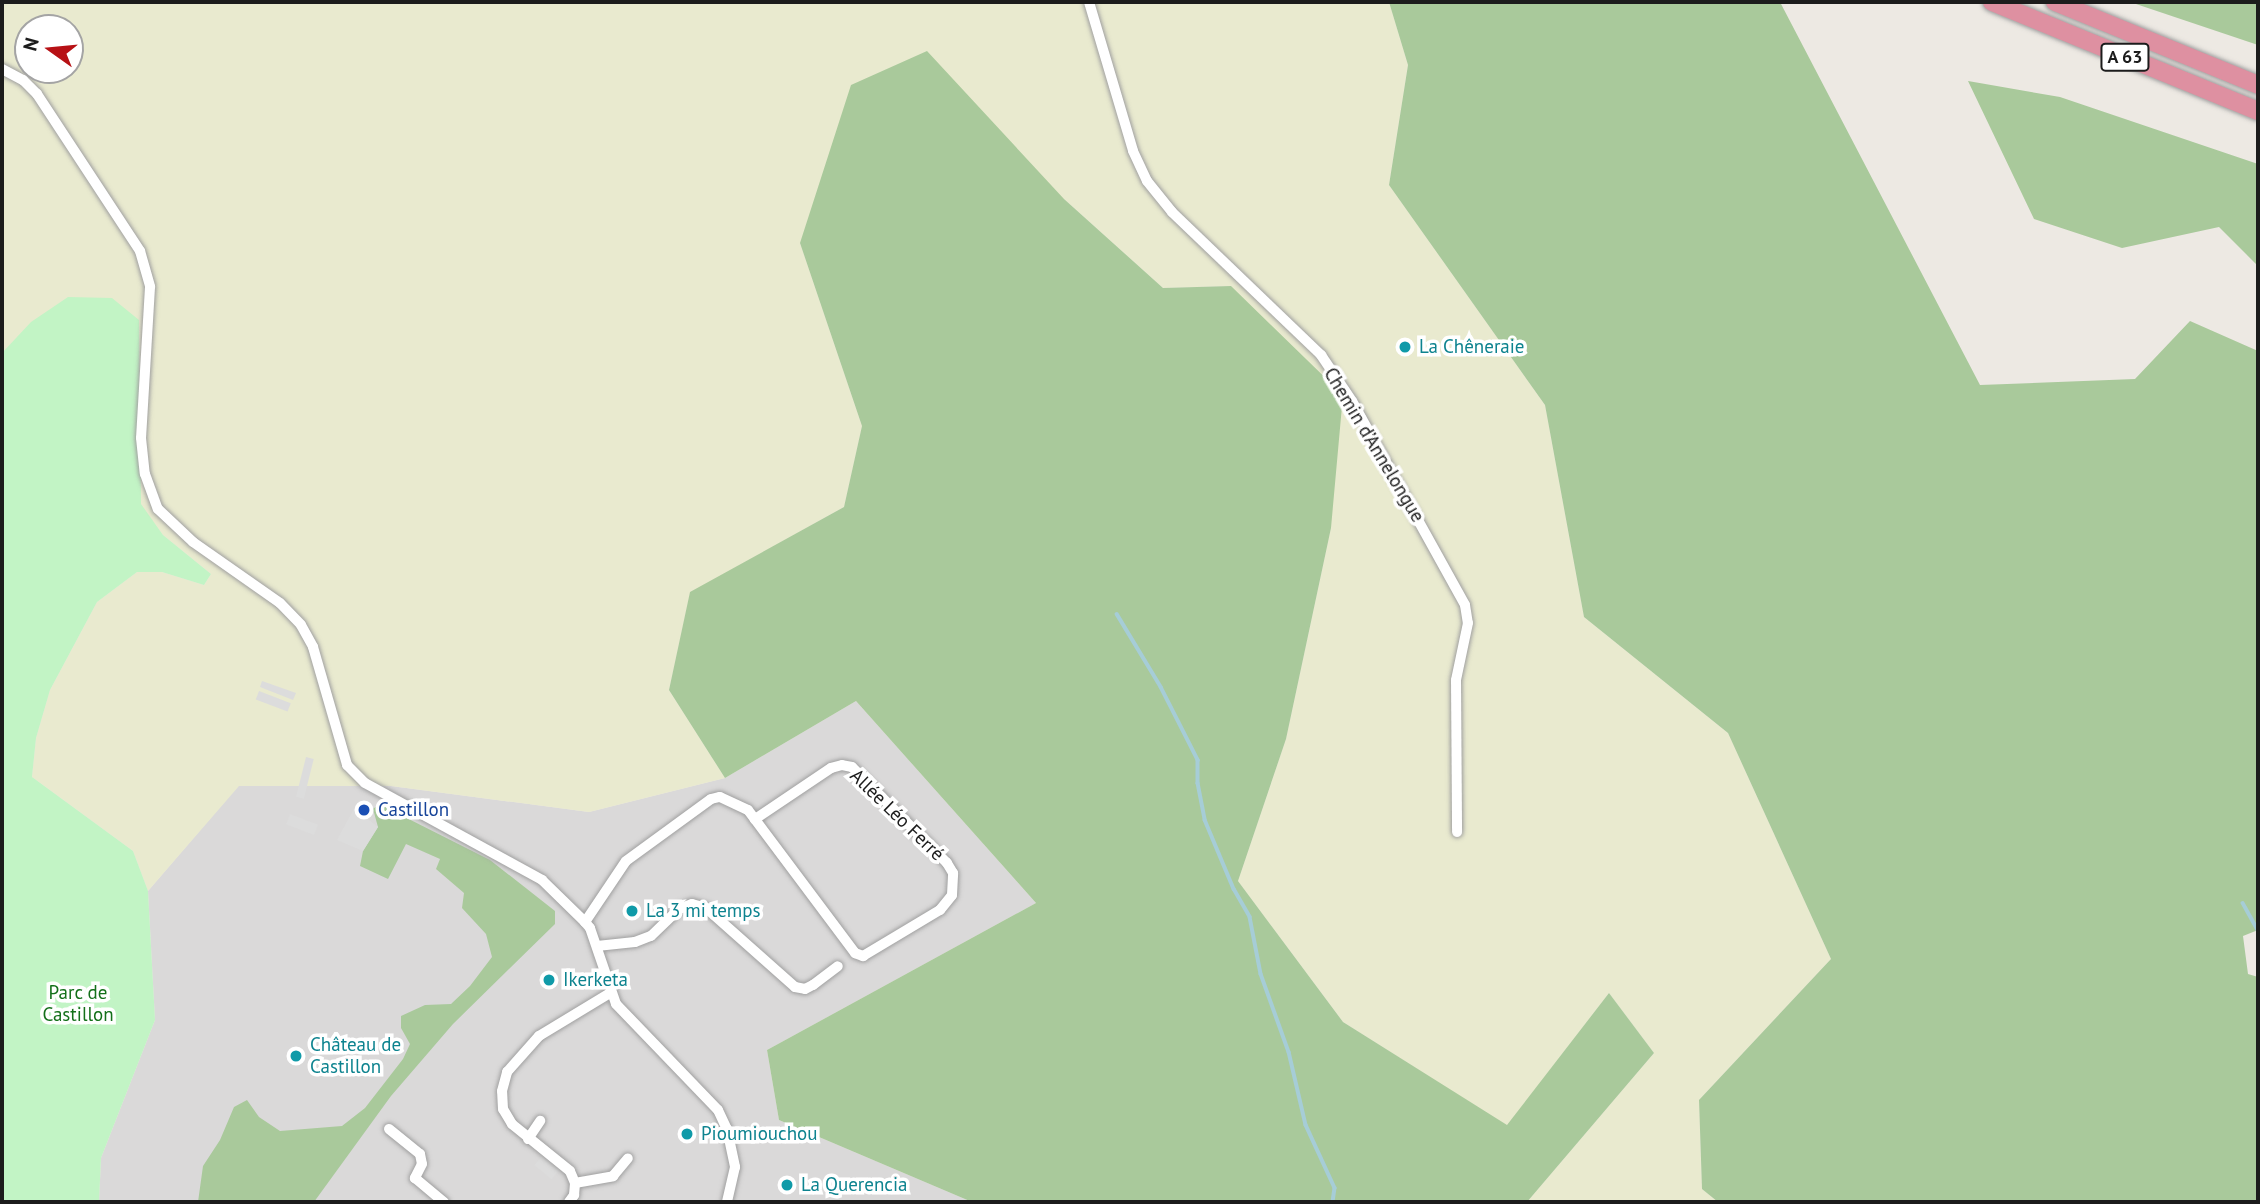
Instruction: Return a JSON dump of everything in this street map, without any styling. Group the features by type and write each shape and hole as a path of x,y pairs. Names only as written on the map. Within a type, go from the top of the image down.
{"highway":[{"name":"A 63","path":"1992,2 2258,111"},
{"name":"A 63","path":"2055,2 2258,85"}],"street":[{"name":"Chemin d’Annelongue","path":"1089,2 1133,150 1147,181 1172,212 1321,355 1352,401 1465,604 1468,623 1456,680 1457,832"},
{"path":"2,69 23,80 37,94 140,251 150,287 141,438 145,474 158,509 193,542 280,603 302,625 313,647 347,765 366,783 542,880 585,922 597,946 610,993 628,1021 694,1082 718,1110 727,1129 735,1167 727,1202"},
{"name":"Allée Léo Ferré","path":"585,922 626,861 711,799 720,797 748,810 855,953 863,956 940,910 952,895 953,873 947,863 852,767 842,765 831,768 755,819"},
{"path":"597,946 635,942 651,936 679,909 692,904 706,908 795,987 805,989 838,966"},
{"path":"569,1202 574,1195 575,1183 570,1171 512,1124 503,1109 502,1091 507,1072 539,1036 610,993"},
{"path":"528,1139 540,1121"},
{"path":"389,1129 420,1154 422,1164 415,1178 444,1202"},
{"path":"575,1183 613,1175 628,1158"}],"shaded area":[{"path":"262,681 296,693 293,700 260,687"},
{"path":"259,691 291,703 288,712 256,699"},
{"path":"856,701 1036,903 767,1050 779,1120 972,1202 99,1202 101,1158 155,1020 148,891 238,786 391,786 589,812 725,778"},
{"path":"306,757 314,759 304,799 296,797"},
{"path":"356,805 364,809 365,817 378,827 363,851 337,840"},
{"path":"290,814 318,825 314,835 286,824"},
{"path":"542,1156 559,1170 552,1179 534,1165"}],"green space":[{"path":"2,2 1389,2 1408,65 1389,185 1545,405 1584,617 1728,733 1831,959 1699,1100 1702,1189 1718,1202 1527,1202 1654,1053 1609,993 1507,1126 1343,1022 1238,881 1286,739 1331,528 1231,286 1163,288 1064,199 800,243 862,426 844,507 690,593 669,690 725,778 589,812 391,786 239,786 148,891 133,851 32,777 36,738 50,690 97,602 137,572 162,572 204,585 211,574 163,535 140,504 139,320 2,353"},
{"path":"1389,2 1780,2 1980,385 2135,379 2190,321 2258,351 2258,930 2243,936 2248,974 2258,977 2258,1202 1718,1202 1702,1189 1699,1100 1831,959 1728,733 1584,617 1545,405 1389,185 1408,65"},
{"path":"2130,2 2258,2 2258,45"},
{"path":"927,51 1064,199 1163,288 1231,286 1343,395 1331,528 1286,739 1238,881 1343,1022 1507,1125 1609,993 1654,1053 1527,1202 972,1202 779,1120 767,1050 1036,903 856,701 725,778 669,690 690,592 844,507 862,426 800,243 851,85"},
{"path":"1968,81 2060,97 2258,164 2258,266 2219,227 2122,248 2034,219"},
{"name":"Parc de Castillon","path":"68,297 112,298 139,320 141,504 163,535 211,574 204,585 162,572 137,572 97,602 50,690 36,738 32,777 133,851 148,891 155,1020 101,1158 99,1202 2,1202 2,353 31,322"},
{"path":"379,804 490,860 555,911 555,924 453,1024 391,1096 314,1202 198,1202 203,1166 220,1140 234,1107 247,1100 259,1117 280,1131 342,1126 365,1108 403,1059 410,1044 401,1028 401,1016 425,1005 451,1004 470,986 492,957 486,934 462,908 464,893 436,869 440,859 406,844 388,879 360,866 363,851 378,827 373,809"}],"waterway":[{"path":"1117,614 1161,687 1198,760 1198,783 1205,820 1234,889 1250,917 1261,974 1289,1052 1306,1125 1335,1188 1333,1202"},
{"path":"2243,903 2258,930"}],"place":[{"name":"La Chêneraie","path":"1405,347"},
{"name":"Castillon","path":"364,810"},
{"name":"La 3 mi temps","path":"632,911"},
{"name":"Ikerketa","path":"549,980"},
{"name":"Château de Castillon","path":"296,1056"},
{"name":"Pioumiouchou","path":"687,1134"},
{"name":"La Querencia","path":"787,1185"}]}
